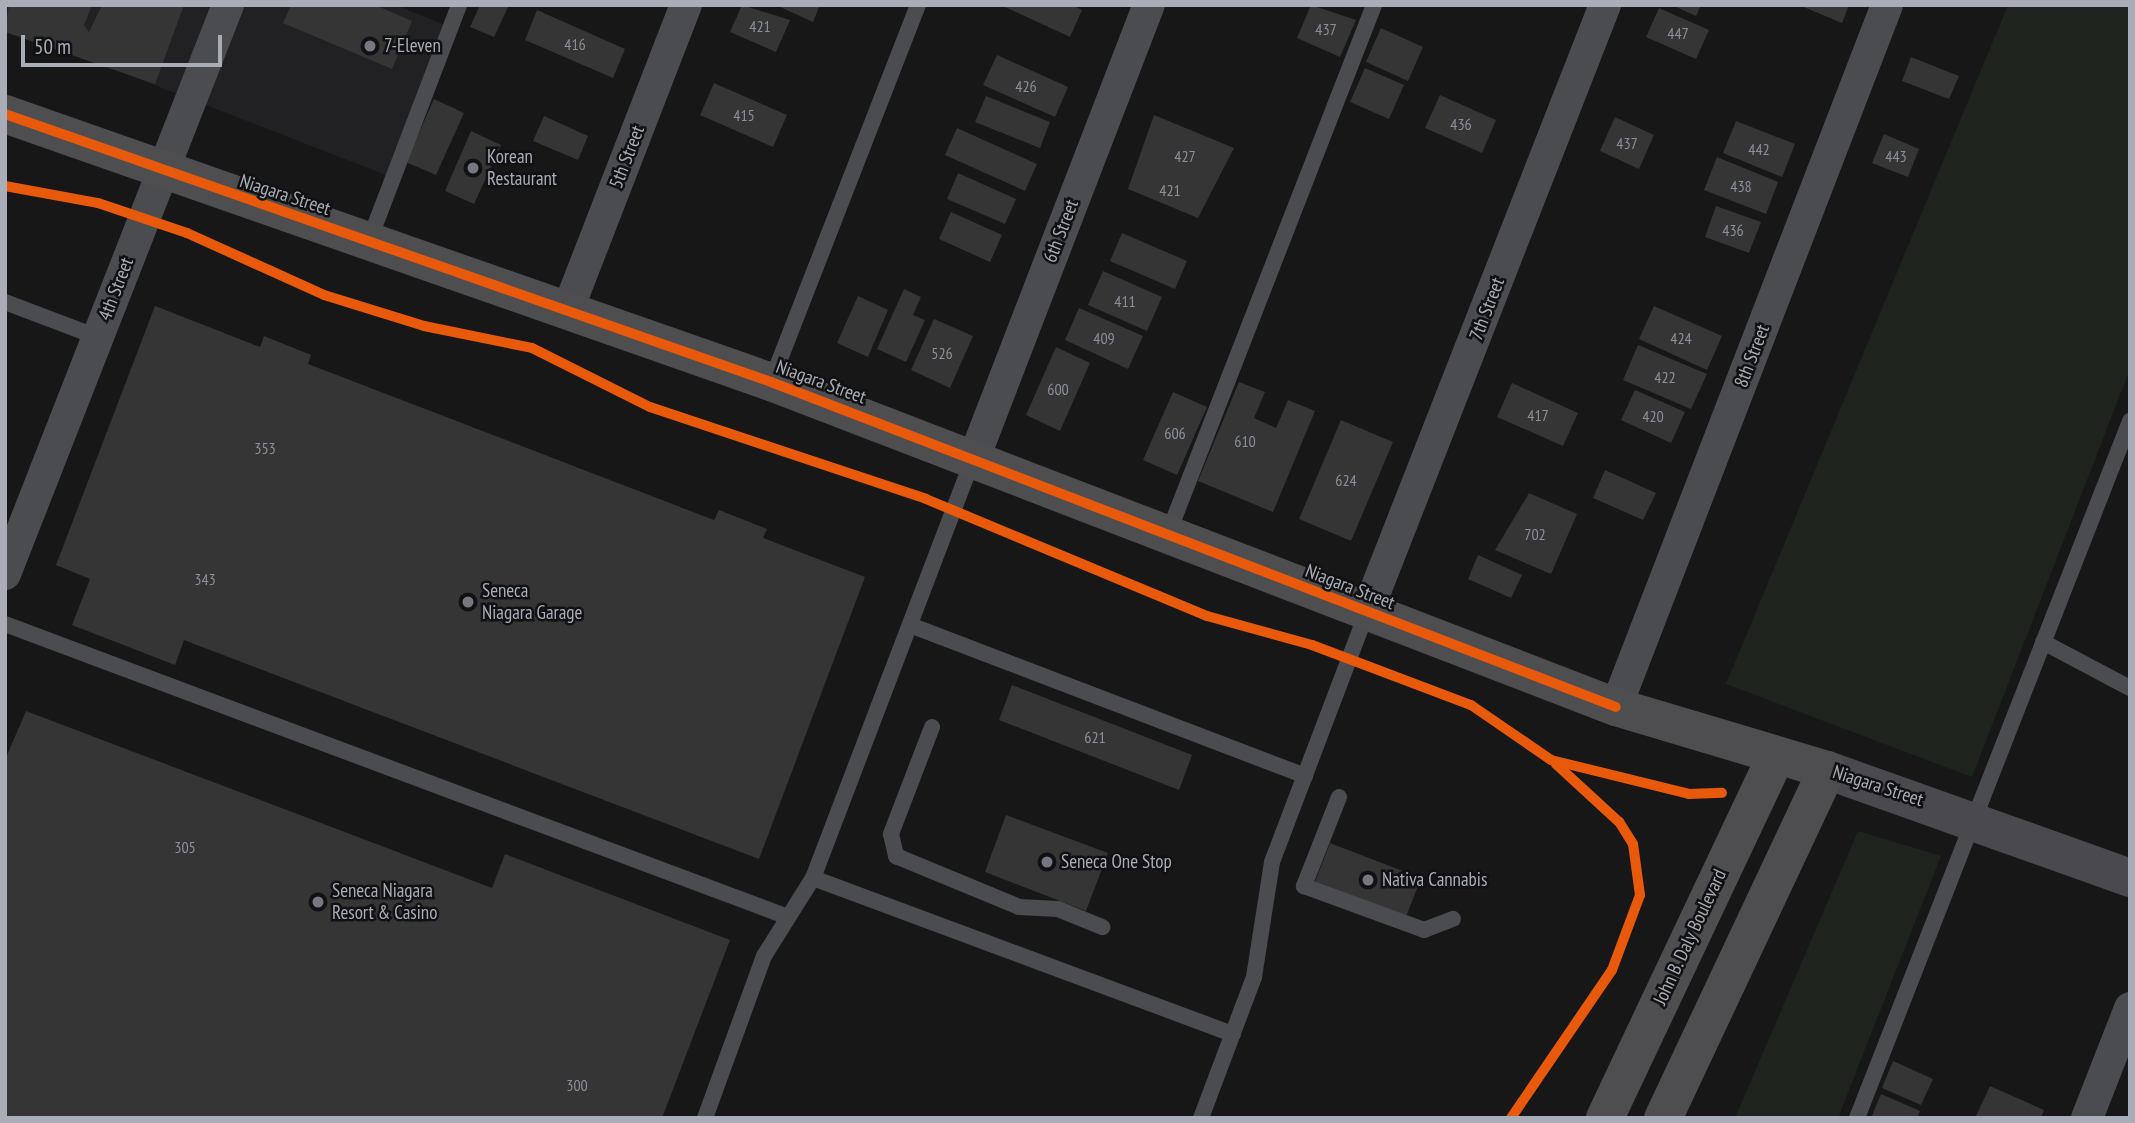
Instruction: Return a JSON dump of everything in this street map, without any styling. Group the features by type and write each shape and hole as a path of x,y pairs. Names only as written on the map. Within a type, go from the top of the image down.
{"highway":[{"name":"Niagara Street","path":"5,114 162,173 568,309 771,382 974,458 1616,708 1827,770"},
{"name":"John B. Daly Boulevard","path":"1605,1118 1776,757"},
{"path":"1664,1118 1827,770"}],"street":[{"name":"4th Street","path":"5,574 228,5"},
{"name":"5th Street","path":"568,309 686,5"},
{"name":"6th Street","path":"974,458 1149,5"},
{"name":"7th Street","path":"1367,612 1605,5"},
{"name":"8th Street","path":"1616,708 1888,5"},
{"name":"Niagara Street","path":"1827,770 1973,819 2130,878"},
{"path":"2087,1118 2130,1008"}],"lane":[{"path":"369,241 458,5"},
{"path":"771,382 918,5"},
{"path":"1168,534 1374,5"},
{"path":"5,302 97,337"},
{"path":"1857,1118 2130,421"},
{"path":"705,1118 764,956 813,878 974,458"},
{"path":"1202,1118 1254,977 1264,890 1367,612"},
{"path":"5,625 788,917"},
{"path":"910,625 1305,776"},
{"path":"2043,642 2130,688"},
{"path":"932,727 891,834 896,856 1019,907 1058,909 1102,927"},
{"path":"1339,797 1304,886 1424,930 1453,919"},
{"path":"813,878 1233,1034"}],"shaded area":[{"path":"5,5 396,5 447,26 386,175 5,27"},
{"path":"2008,5 2130,5 2130,369 1972,777 1726,684"},
{"path":"1858,831 1941,856 1838,1118 1735,1118"}],"building":[{"path":"9,5 92,5 84,25 89,32 102,5 184,5 155,84 5,32"},
{"name":"7-Eleven","path":"291,5 375,5 412,21 392,69 283,23"},
{"path":"480,5 509,5 494,37 470,27"},
{"path":"742,5 790,20 776,52 730,32"},
{"path":"776,5 820,5 813,22"},
{"path":"1001,5 1072,5 1082,10 1070,37"},
{"path":"1311,5 1356,20 1340,57 1297,38"},
{"path":"1672,5 1701,5 1696,16"},
{"path":"1799,5 1849,5 1842,23"},
{"path":"1659,8 1709,30 1696,59 1646,37"},
{"path":"537,10 625,49 613,78 525,40"},
{"path":"1381,28 1423,47 1408,81 1366,62"},
{"path":"997,55 1068,87 1055,117 983,85"},
{"path":"1911,57 1959,76 1949,99 1902,81"},
{"path":"1365,68 1404,85 1389,119 1350,102"},
{"path":"714,83 787,115 773,147 700,115"},
{"path":"1440,95 1496,120 1482,153 1425,128"},
{"path":"986,96 1050,122 1040,148 975,122"},
{"path":"434,99 464,113 436,175 406,162"},
{"path":"1154,115 1234,148 1198,218 1128,189"},
{"path":"544,116 588,136 578,160 533,141"},
{"path":"1615,117 1654,135 1639,169 1600,151"},
{"path":"1736,121 1795,144 1782,177 1723,153"},
{"path":"957,128 1037,164 1025,191 945,155"},
{"name":"Korean Restaurant","path":"471,131 501,145 474,204 445,191"},
{"path":"1884,134 1919,149 1908,177 1872,163"},
{"path":"1717,157 1778,182 1766,214 1704,190"},
{"path":"958,173 1016,199 1005,224 947,199"},
{"path":"1716,206 1761,222 1749,253 1705,237"},
{"path":"951,212 1002,235 990,262 939,239"},
{"path":"1122,233 1187,261 1175,289 1110,261"},
{"path":"1103,271 1162,297 1147,331 1088,305"},
{"path":"904,289 921,297 913,315 925,320 906,362 877,349"},
{"path":"858,296 888,310 868,357 837,343"},
{"name":"Seneca Niagara Garage","path":"155,306 260,347 264,336 311,355 308,364 714,520 719,510 767,529 763,538 865,577 759,859 184,640 175,665 72,625 90,579 56,565"},
{"path":"1654,306 1722,336 1707,370 1639,339"},
{"path":"1079,308 1143,336 1128,369 1065,340"},
{"path":"934,319 973,336 950,388 911,370"},
{"path":"1638,345 1707,374 1691,409 1623,380"},
{"path":"1056,347 1090,363 1060,431 1026,415"},
{"path":"1239,382 1265,392 1254,418 1276,428 1288,400 1315,411 1273,512 1198,481"},
{"path":"1512,383 1578,413 1563,446 1497,417"},
{"path":"1635,390 1685,412 1671,443 1621,420"},
{"path":"1173,392 1207,407 1177,475 1143,460"},
{"path":"1341,420 1393,442 1351,541 1299,519"},
{"path":"1605,470 1656,493 1643,520 1593,498"},
{"path":"1529,493 1577,514 1551,574 1495,550"},
{"path":"1478,555 1522,575 1511,598 1468,579"},
{"path":"1012,685 1192,755 1179,790 999,720"},
{"name":"Seneca Niagara Resort & Casino","path":"26,711 492,888 505,854 730,940 662,1118 5,1118 5,760"},
{"name":"Seneca One Stop","path":"1006,815 1108,853 1086,911 985,872"},
{"name":"Nativa Cannabis","path":"1330,843 1421,878 1406,917 1315,882"},
{"path":"1893,1061 1933,1079 1921,1105 1882,1088"},
{"path":"1990,1086 2044,1110 2041,1118 1975,1118"},
{"path":"1881,1094 1920,1111 1917,1118 1871,1118"}],"cycle path":[{"path":"5,114 771,382 1616,707"},
{"path":"5,186 98,203 187,233 324,295 424,326 532,348 650,407 926,499 1207,616 1312,645 1471,705 1551,760 1689,794 1722,793"},
{"path":"1511,1118 1612,970 1640,895 1633,844 1619,822 1556,764"}],"place":[{"name":"7-Eleven","path":"370,46"},
{"name":"Korean Restaurant","path":"473,168"},
{"name":"Seneca Niagara Garage","path":"468,602"},
{"name":"Seneca One Stop","path":"1047,862"},
{"name":"Nativa Cannabis","path":"1368,880"},
{"name":"Seneca Niagara Resort & Casino","path":"318,902"}]}
